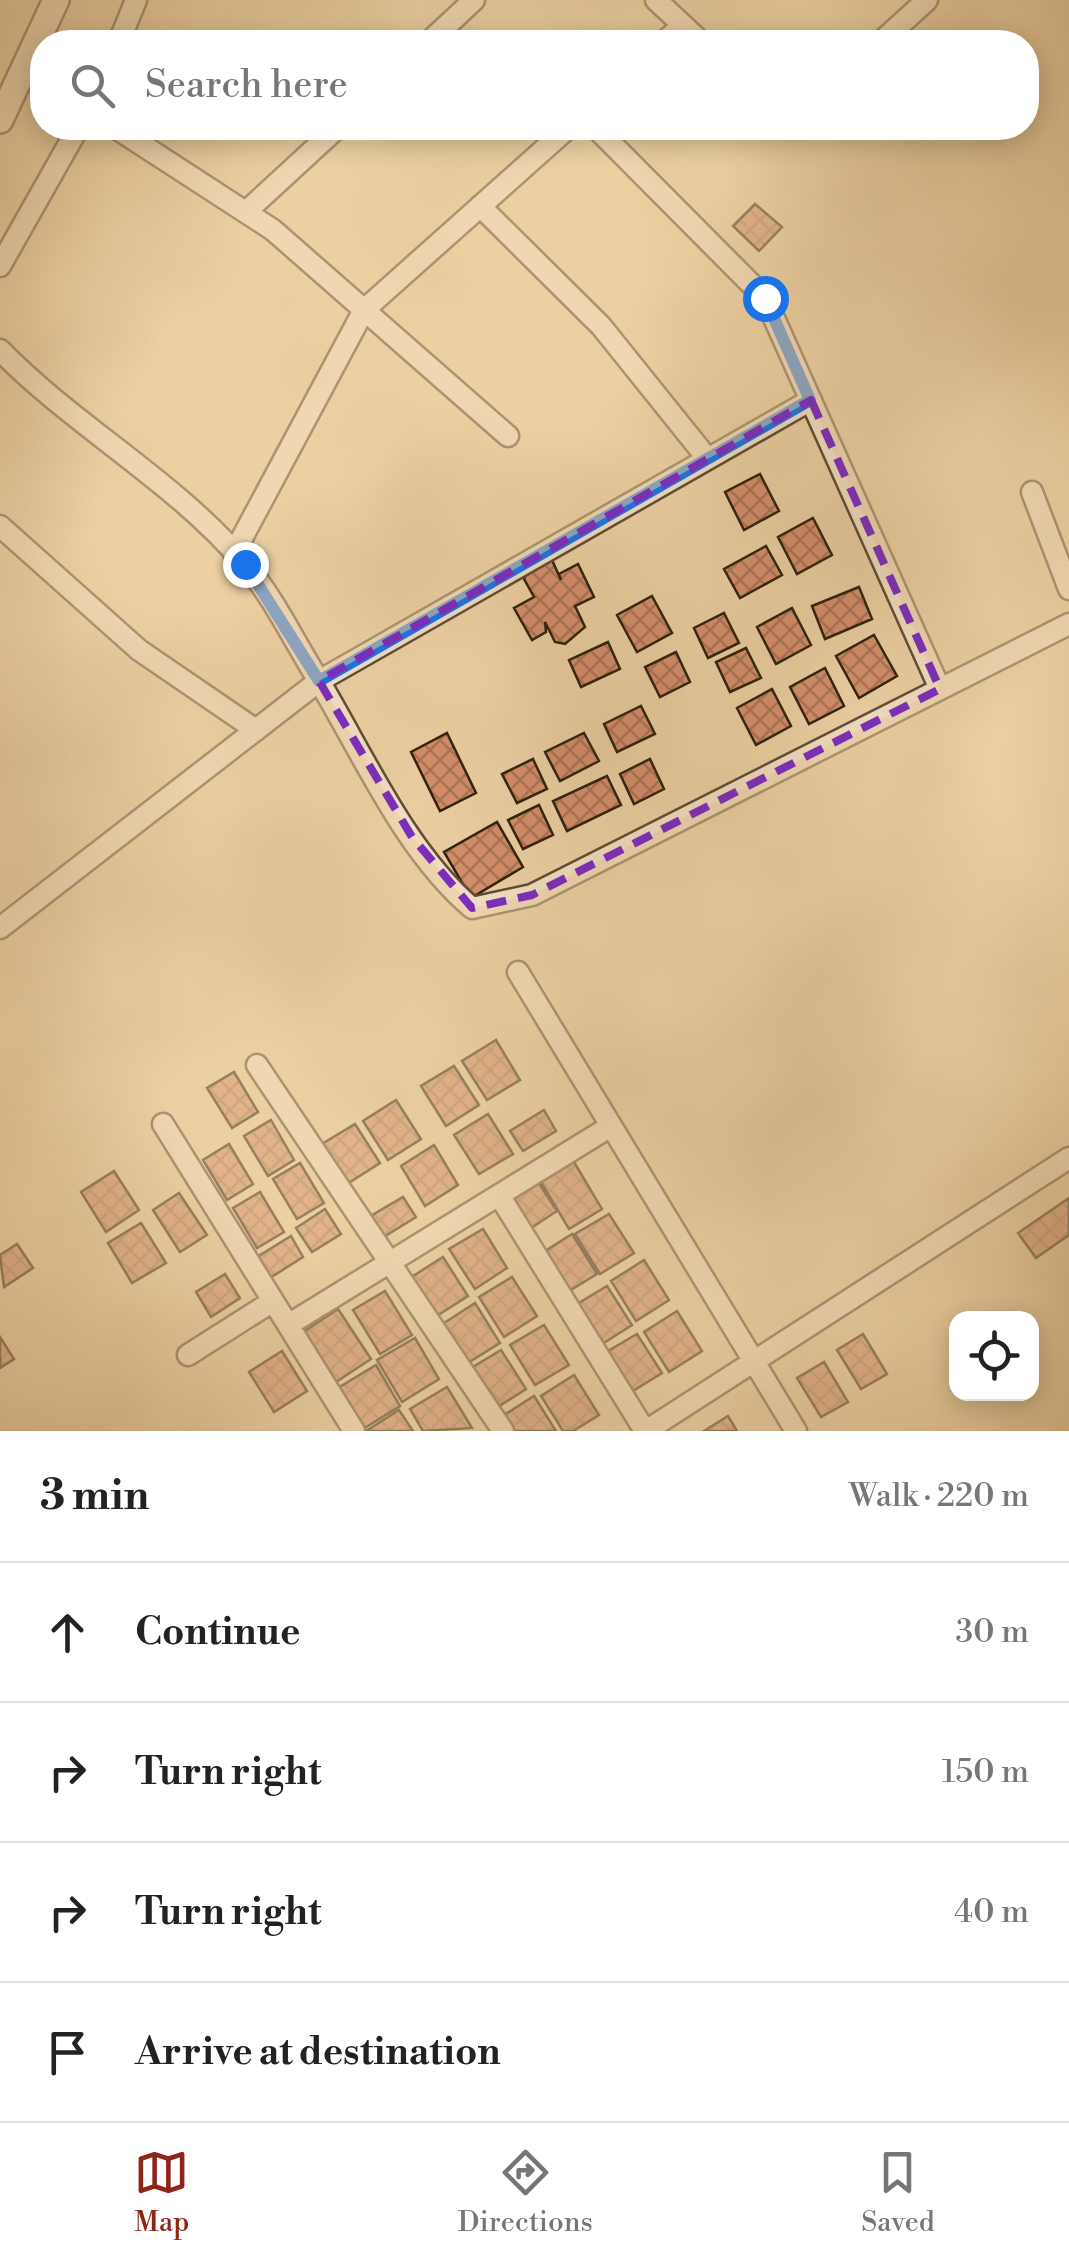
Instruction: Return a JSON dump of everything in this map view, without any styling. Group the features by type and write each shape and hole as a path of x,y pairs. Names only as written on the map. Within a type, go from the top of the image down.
{"street":[{"path":"42,30 56,0"},
{"path":"124,30 136,0"},
{"path":"442,30 474,0"},
{"path":"656,0 689,30"},
{"path":"894,30 927,0"},
{"path":"677,30 683,25"},
{"path":"0,120 30,56"},
{"path":"0,266 71,140"},
{"path":"135,140 248,210 508,436"},
{"path":"248,210 324,140"},
{"path":"234,554 364,310 554,140"},
{"path":"608,140 765,298 940,689"},
{"path":"480,206 601,326 707,458"},
{"path":"0,350 42,393 172,496 234,554 319,681 412,837 452,891 472,908 532,895 1069,624"},
{"path":"0,928 319,681 810,400"},
{"path":"1032,492 1069,589"},
{"path":"0,526 139,650 256,730"},
{"path":"518,972 796,1431"},
{"path":"258,1065 503,1431"},
{"path":"163,1124 354,1431"},
{"path":"288,1325 610,1126"},
{"path":"499,1195 645,1431 1069,1158"},
{"path":"188,1354 273,1301"}],"highlighted area":[{"path":"811,400 940,689 532,895 472,908 412,837 319,681"}],"building":[{"path":"755,204 782,227 759,251 733,226"},
{"path":"760,474 779,511 744,530 725,492"},
{"path":"813,518 832,555 797,574 778,537"},
{"path":"766,546 782,575 740,598 724,569"},
{"path":"552,560 561,580 559,574 578,564 594,597 575,606 585,627 565,644 555,642 545,622 546,632 532,640 514,608 534,597 524,579 528,571"},
{"path":"859,587 872,619 825,639 812,606"},
{"path":"652,596 672,633 637,652 617,615"},
{"path":"792,608 811,645 776,664 757,627"},
{"path":"724,613 739,643 708,658 694,628"},
{"path":"874,635 897,676 859,698 836,656"},
{"path":"608,642 620,669 581,687 569,660"},
{"path":"746,648 761,678 730,692 716,662"},
{"path":"676,652 690,682 660,697 645,667"},
{"path":"825,668 844,706 809,724 790,687"},
{"path":"772,689 791,726 756,745 737,708"},
{"path":"641,706 655,734 617,752 604,724"},
{"path":"447,733 476,793 440,811 411,752"},
{"path":"584,733 599,761 560,781 545,752"},
{"path":"533,759 547,789 517,803 502,774"},
{"path":"650,759 664,789 634,804 620,774"},
{"path":"607,776 621,805 567,831 553,801"},
{"path":"539,805 553,835 523,849 508,820"},
{"path":"497,822 523,867 471,898 444,852"},
{"path":"496,1040 520,1080 487,1100 462,1061"},
{"path":"454,1066 479,1105 446,1126 421,1086"},
{"path":"234,1072 258,1112 232,1128 207,1088"},
{"path":"396,1100 421,1139 388,1160 363,1121"},
{"path":"544,1110 556,1131 523,1151 510,1131"},
{"path":"488,1114 513,1154 479,1174 454,1135"},
{"path":"271,1120 294,1160 268,1176 244,1136"},
{"path":"355,1124 380,1163 347,1184 322,1144"},
{"path":"229,1144 253,1184 227,1200 203,1160"},
{"path":"434,1145 458,1185 425,1206 401,1166"},
{"path":"574,1162 602,1209 569,1229 541,1182"},
{"path":"300,1163 324,1203 297,1219 273,1179"},
{"path":"114,1171 139,1210 106,1232 81,1192"},
{"path":"538,1182 557,1211 525,1232 506,1203"},
{"path":"260,1192 284,1232 257,1248 233,1208"},
{"path":"179,1193 207,1235 180,1252 153,1210"},
{"path":"403,1197 416,1217 382,1238 369,1217"},
{"path":"1069,1198 1069,1235 1036,1258 1018,1233"},
{"path":"325,1209 341,1234 312,1252 296,1228"},
{"path":"609,1214 634,1253 600,1274 575,1234"},
{"path":"141,1223 166,1263 132,1283 108,1243"},
{"path":"483,1229 507,1268 475,1289 449,1249"},
{"path":"572,1234 597,1274 564,1294 539,1255"},
{"path":"291,1236 303,1257 270,1278 257,1257"},
{"path":"17,1244 33,1268 4,1287 0,1255"},
{"path":"443,1257 468,1296 435,1317 410,1278"},
{"path":"644,1260 669,1300 636,1321 611,1281"},
{"path":"225,1274 240,1298 211,1317 196,1292"},
{"path":"512,1277 537,1316 504,1337 479,1297"},
{"path":"607,1286 632,1325 599,1346 574,1306"},
{"path":"385,1291 412,1335 380,1354 353,1310"},
{"path":"475,1303 500,1343 466,1364 441,1325"},
{"path":"338,1309 371,1359 333,1384 300,1334"},
{"path":"677,1311 702,1351 669,1372 644,1332"},
{"path":"544,1325 569,1365 535,1385 510,1345"},
{"path":"637,1334 662,1373 628,1394 603,1354"},
{"path":"863,1334 887,1374 861,1389 837,1350"},
{"path":"0,1337 14,1359 0,1368"},
{"path":"415,1338 439,1379 402,1402 377,1360"},
{"path":"501,1350 526,1389 493,1410 468,1370"},
{"path":"282,1351 307,1391 274,1412 249,1372"},
{"path":"824,1362 848,1402 821,1417 797,1378"},
{"path":"376,1365 400,1406 363,1429 338,1388"},
{"path":"574,1375 599,1415 573,1431 563,1431 541,1396"},
{"path":"447,1387 472,1428 423,1431 410,1409"},
{"path":"534,1396 556,1431 510,1431 501,1417"},
{"path":"399,1410 413,1431 366,1431"},
{"path":"728,1416 737,1431 704,1431"}],"route":[{"path":"245,564 319,681 810,400 765,298"}]}
